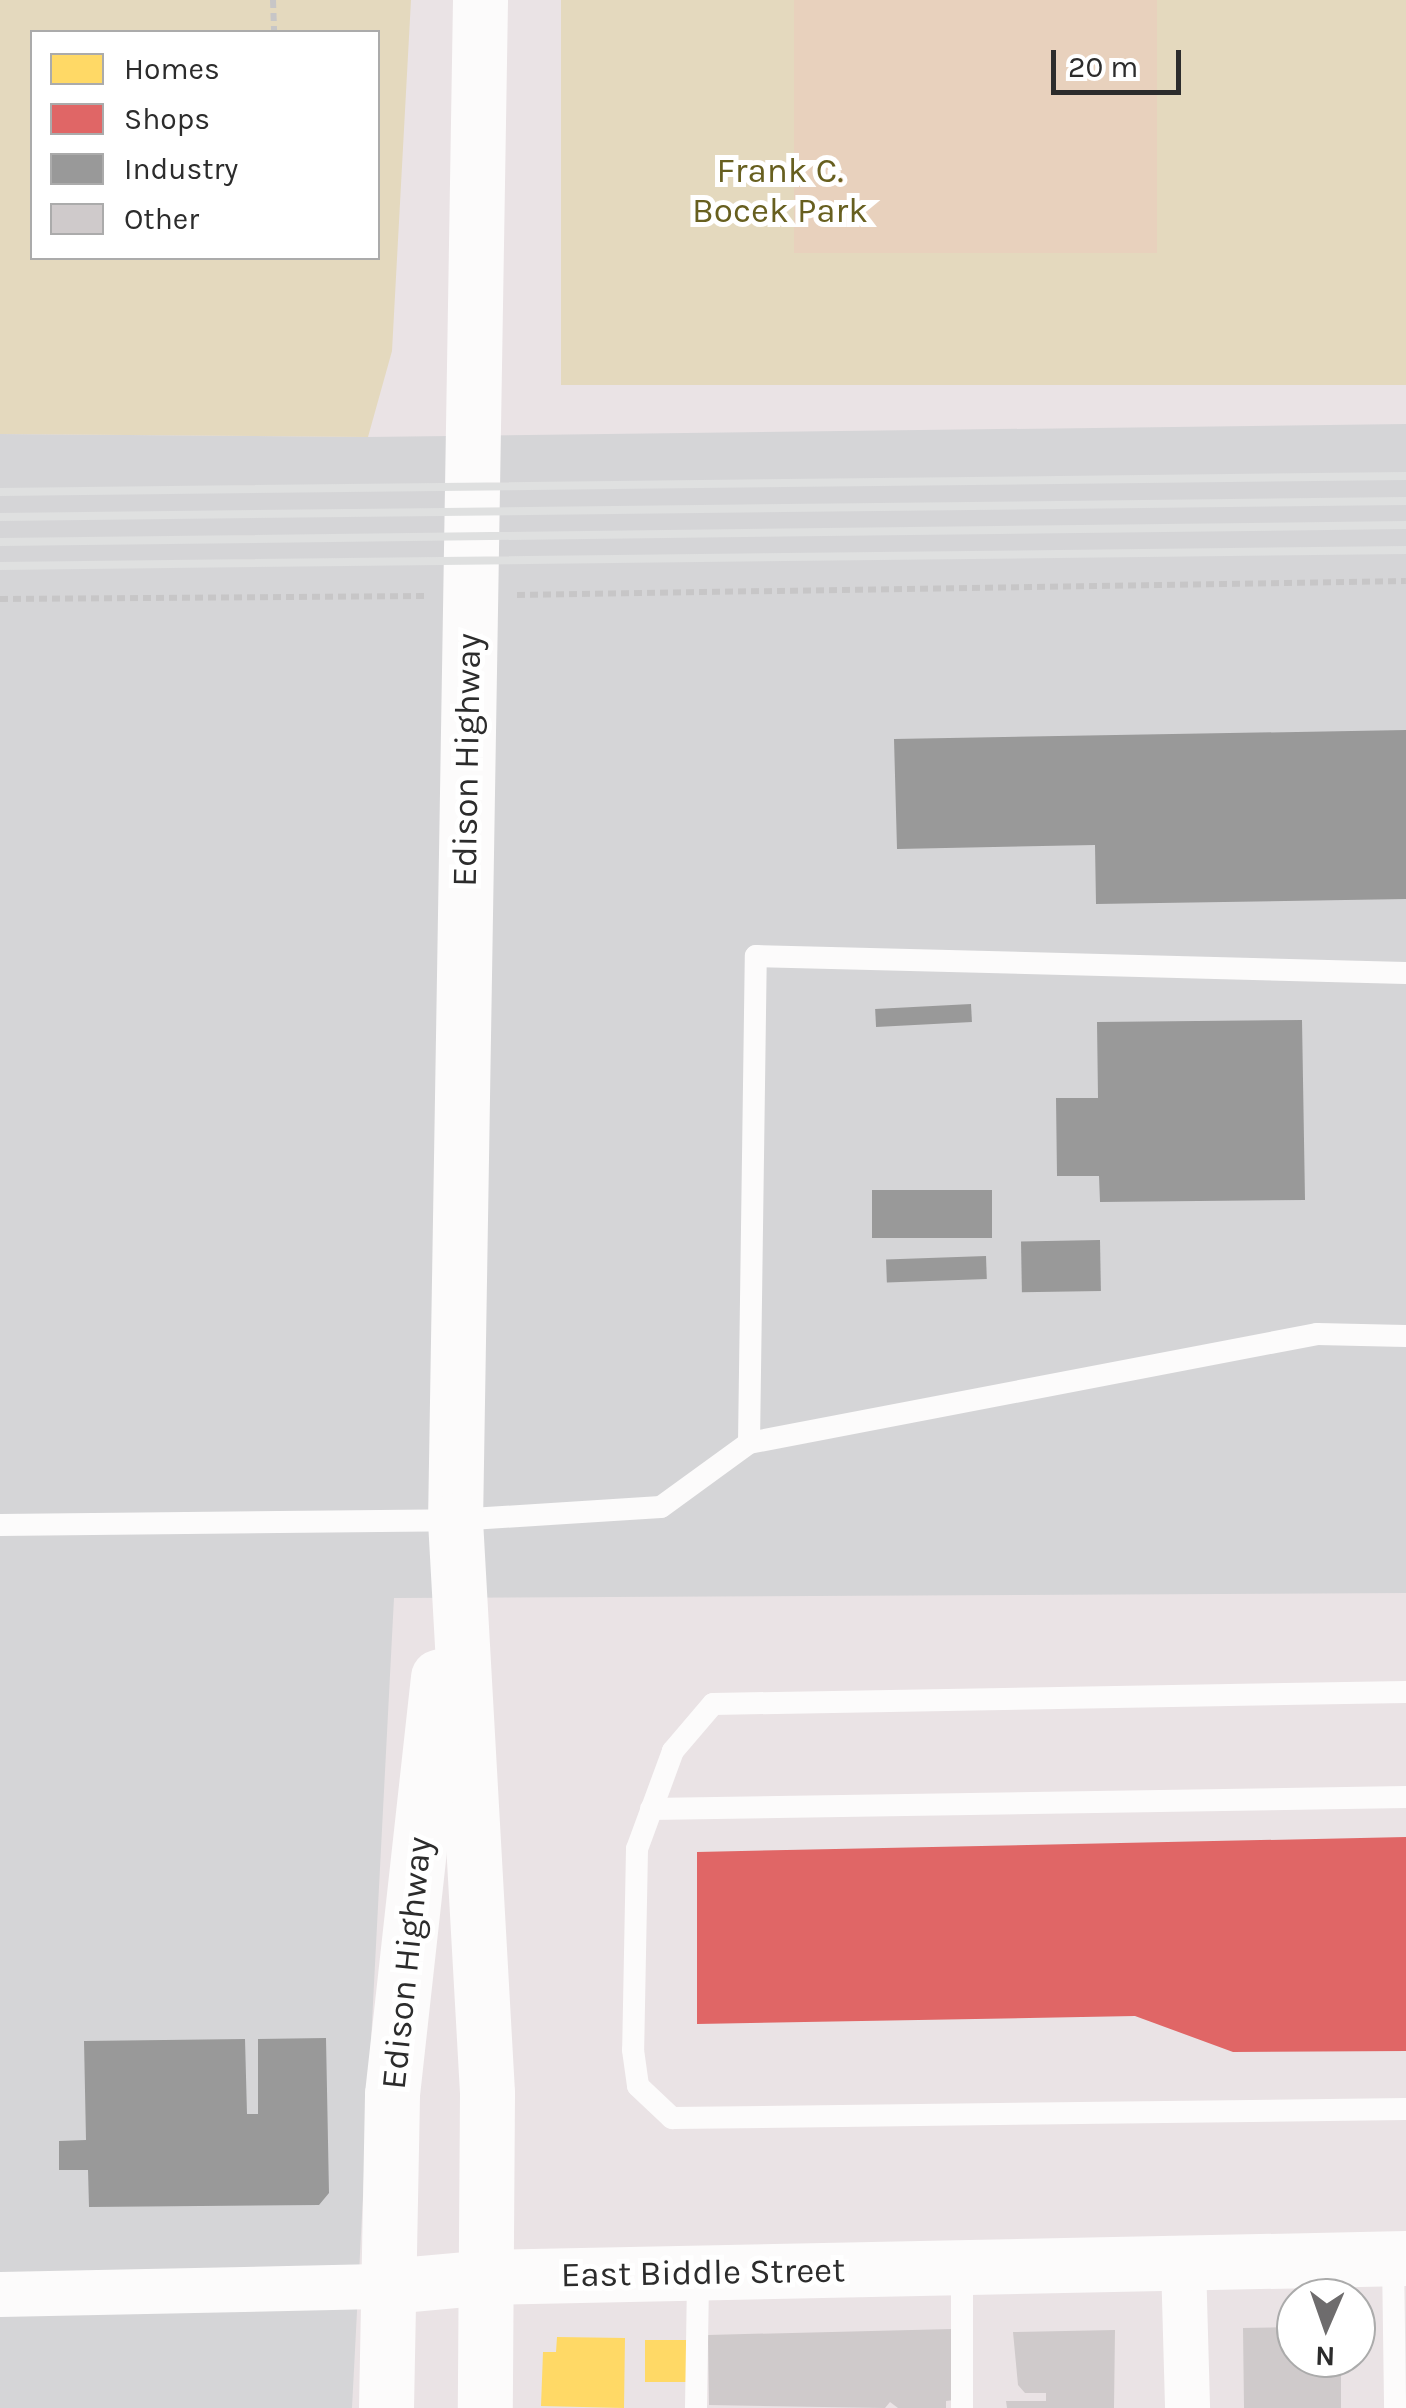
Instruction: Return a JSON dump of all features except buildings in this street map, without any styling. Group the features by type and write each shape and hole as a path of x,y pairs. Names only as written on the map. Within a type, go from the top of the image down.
{"main road":[{"name":"Edison Highway","path":"480,0 455,1520 487,2094 484,2408"},
{"name":"Edison Highway","path":"386,2408 392,2094 455,1520"},
{"name":"East Biddle Street","path":"389,2286 487,2277 1399,2259"}],"street":[{"path":"1183,2262 1187,2408"},
{"name":"East Biddle Street","path":"0,2294 389,2286"}],"lane":[{"path":"749,1442 756,956 1406,974"},
{"path":"0,1525 455,1520 661,1507 749,1442 1317,1334 1406,1336"},
{"path":"1406,1692 713,1704 672,1752 636,1849 633,2050 638,2086 672,2118 1406,2109"},
{"path":"651,1809 1406,1797"},
{"path":"1395,2408 1399,2259"},
{"path":"962,2267 962,2408"},
{"path":"696,2408 698,2274"}],"path":[{"path":"273,0 274,30"},
{"path":"496,595 1406,581"},
{"path":"0,599 437,596"}],"shaded area":[{"path":"794,0 1157,0 1157,253 794,253"},
{"path":"1406,424 1406,1593 394,1598 352,2408 0,2408 0,434 368,437"}],"green space":[{"path":"0,0 411,0 392,351 368,437 0,434"},
{"name":"Frank C. Bocek Park","path":"561,0 1406,0 1406,385 561,385"}],"railway":[{"path":"0,492 1406,476"},
{"path":"0,517 1406,501"},
{"path":"0,542 1406,525"},
{"path":"0,566 1406,550"}]}
